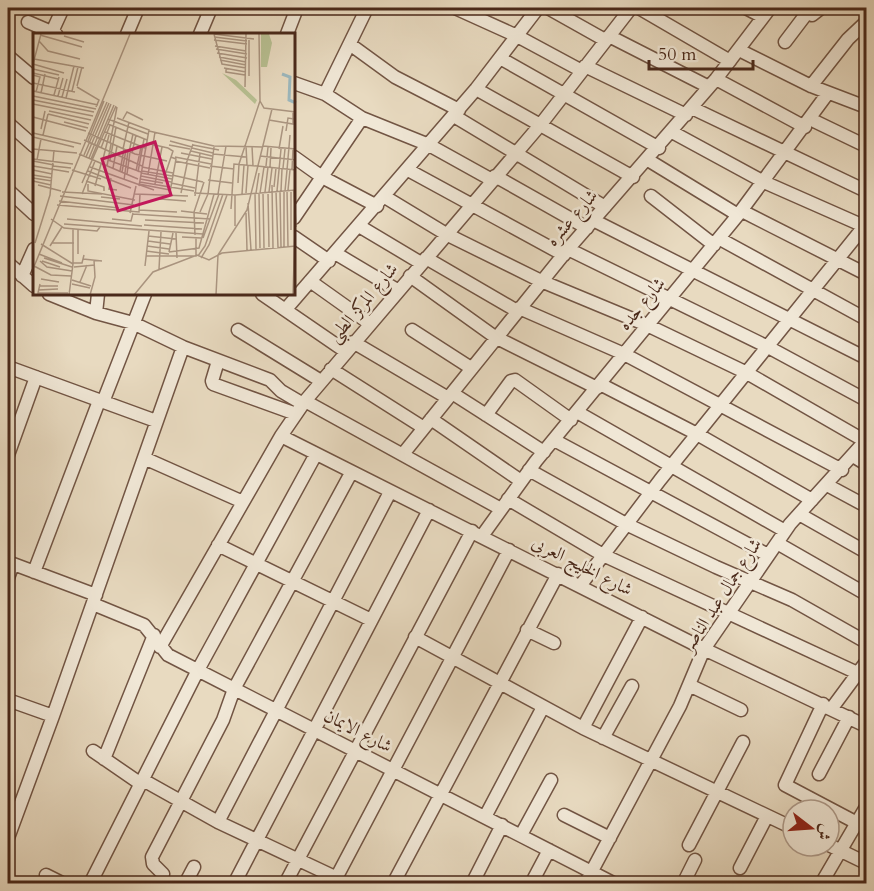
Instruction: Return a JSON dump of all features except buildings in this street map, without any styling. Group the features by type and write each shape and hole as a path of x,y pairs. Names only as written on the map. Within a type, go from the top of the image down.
{"street":[{"path":"28,22 54,33 63,8"},
{"path":"126,33 138,8"},
{"path":"200,33 211,8"},
{"path":"287,33 297,8"},
{"path":"325,94 368,8"},
{"path":"454,8 583,69 689,112 867,191"},
{"path":"286,309 476,89 538,8"},
{"path":"548,8 607,38 867,146"},
{"path":"746,8 766,13"},
{"path":"785,42 802,10 815,14 821,8"},
{"path":"629,9 730,61"},
{"name":"شارع المركز الطبى","path":"159,647 281,436 302,406 369,323 541,124 629,9"},
{"name":"شارع عشره","path":"403,453 541,281 713,83 766,13"},
{"path":"811,86 865,27"},
{"path":"351,45 395,77 456,112 516,153 605,207"},
{"path":"739,50 811,86 867,107"},
{"path":"8,56 33,77"},
{"path":"500,58 658,148"},
{"path":"296,84 325,94 362,118 429,145 590,224 694,269 867,358"},
{"path":"476,89 633,177"},
{"name":"شارع جده","path":"285,884 415,637 477,534 504,504 529,470 717,242 785,154 828,93"},
{"path":"296,215 362,118"},
{"path":"8,123 33,145"},
{"path":"580,586 673,464 866,226 764,182 672,132"},
{"path":"296,158 322,177 381,201 541,281 647,325 747,373 866,440"},
{"path":"648,160 740,213 867,274"},
{"path":"408,170 470,205 566,252 768,346 867,400"},
{"path":"8,190 33,213"},
{"path":"651,196 717,242 867,319"},
{"path":"359,226 518,310 624,354 842,470"},
{"path":"296,238 397,291"},
{"path":"22,276 33,251"},
{"path":"8,262 33,285"},
{"path":"410,276 495,337 697,434 812,500"},
{"path":"310,281 369,323"},
{"path":"54,296 96,313 133,323 183,347 270,380 302,406 403,453 603,555 862,675"},
{"path":"96,313 98,296"},
{"path":"34,572 144,296"},
{"path":"265,296 349,347 450,395 486,415 544,452"},
{"path":"238,330 321,381"},
{"path":"412,330 471,368"},
{"path":"8,838 183,347"},
{"path":"218,361 213,384 302,406"},
{"path":"8,367 156,422"},
{"path":"331,369 427,423 521,481"},
{"path":"8,455 36,377"},
{"path":"486,415 511,381 515,380 574,416 673,464 785,531"},
{"name":"شارع الخليج العربى","path":"281,436 704,648 867,726"},
{"path":"554,440 768,555"},
{"name":"شارع جمال عبد الناصر","path":"585,884 689,685 704,648 785,531 842,470 866,440"},
{"path":"90,884 198,670 316,454"},
{"path":"853,456 867,464"},
{"path":"144,458 243,502"},
{"path":"529,470 626,524 792,600 867,642"},
{"path":"159,884 163,874 153,864 152,857 223,720 234,688 351,473"},
{"path":"827,485 867,506"},
{"path":"218,822 390,492"},
{"path":"234,884 429,510"},
{"path":"799,514 867,552"},
{"path":"777,543 867,594"},
{"path":"218,545 371,620"},
{"path":"93,751 142,782 182,801 218,822 298,859 335,881 509,550"},
{"path":"8,578 10,563 94,599 144,625 154,635 159,647"},
{"path":"393,884 558,574"},
{"path":"583,728 642,617"},
{"path":"527,630 554,643"},
{"path":"104,759 154,635"},
{"path":"415,637 583,728 781,822"},
{"name":"شارع الايمان","path":"159,647 168,655 615,884"},
{"path":"857,823 784,785 828,706 862,675 867,662"},
{"path":"689,685 741,710"},
{"path":"603,738 632,686"},
{"path":"8,700 53,716"},
{"path":"485,817 543,707"},
{"path":"819,774 849,717"},
{"path":"689,845 743,742"},
{"path":"521,835 551,780"},
{"path":"841,841 867,807"},
{"path":"564,814 610,838"},
{"path":"740,868 767,816"},
{"path":"476,882 502,825"},
{"path":"531,884 549,850"},
{"path":"841,851 867,863"},
{"path":"821,884 831,858"},
{"path":"695,860 684,881 698,884"},
{"path":"185,884 194,867"},
{"path":"46,875 64,884"}]}
